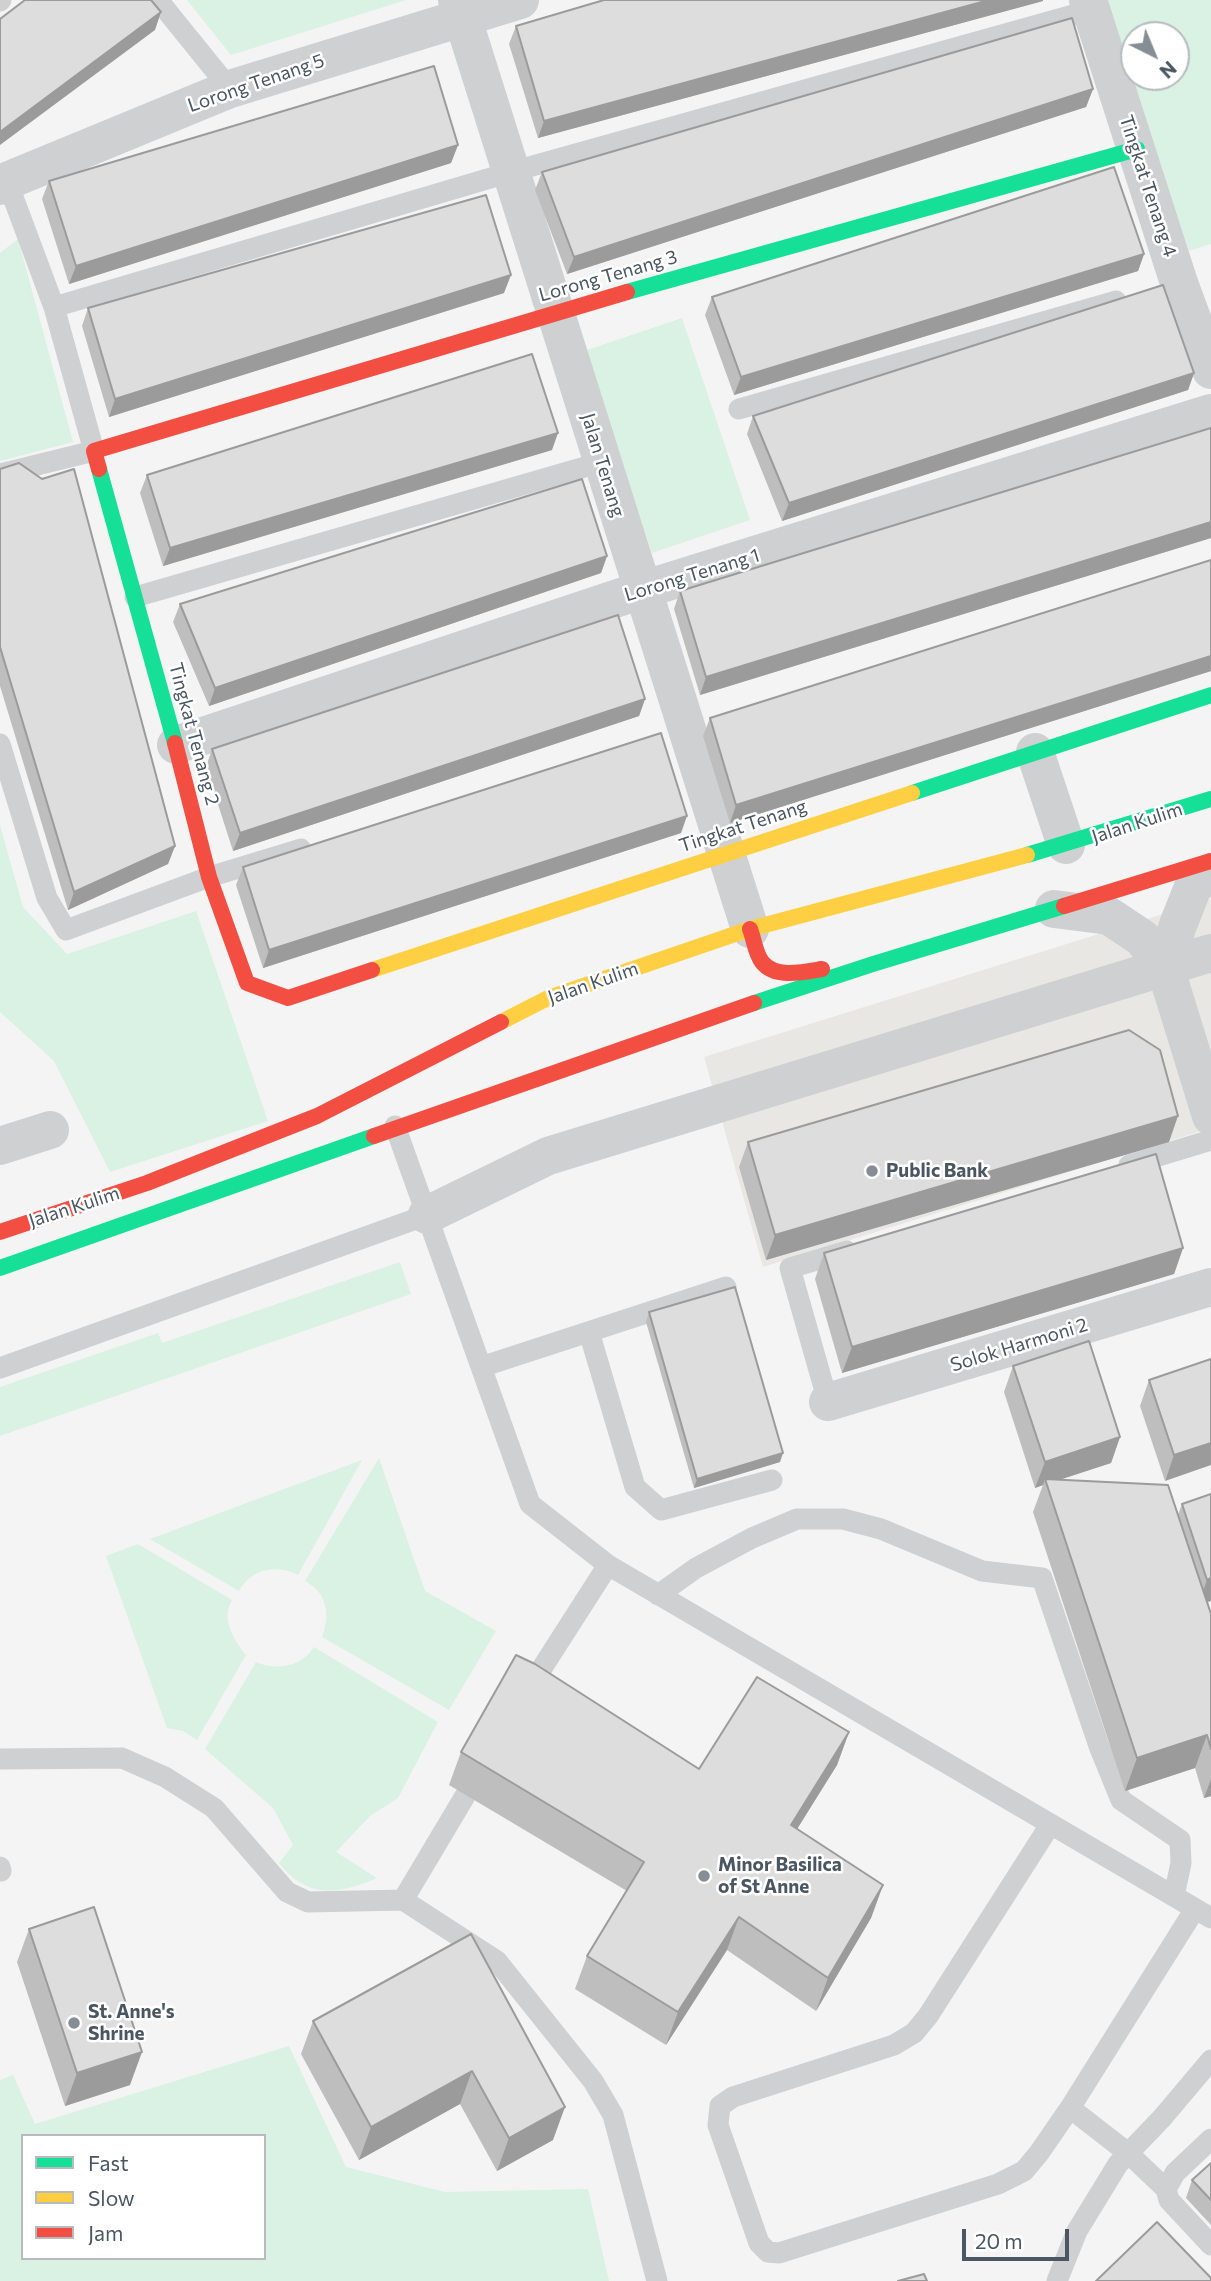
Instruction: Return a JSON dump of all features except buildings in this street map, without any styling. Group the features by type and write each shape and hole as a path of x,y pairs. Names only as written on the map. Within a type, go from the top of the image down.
{"main road":[{"name":"Lorong Tenang 3","path":"94,451 555,313 1137,149"},
{"name":"Tingkat Tenang 2","path":"94,451 176,745 209,877 247,984 288,998"},
{"name":"Tingkat Tenang","path":"288,998 1211,695"},
{"name":"Jalan Kulim","path":"0,1232 147,1183 317,1116 548,998 750,929 1066,845 1211,799"},
{"name":"Jalan Kulim","path":"0,1268 395,1126 873,964 1211,861"},
{"path":"750,929 763,963 774,970 793,974 873,964"}],"street":[{"name":"Lorong Tenang 5","path":"4,183 230,89 460,8 520,0"},
{"name":"Tingkat Tenang 4","path":"1090,5 1137,149 1172,285 1211,370"},
{"name":"Jalan Tenang","path":"460,8 642,590 691,730 725,853 750,929"},
{"name":"Lorong Tenang 1","path":"176,745 642,590 1211,413"},
{"path":"1035,752 1066,845"},
{"path":"1165,967 1193,887 1211,872"},
{"path":"1054,909 1109,916 1142,938 1165,967 1211,1116"},
{"path":"427,1215 548,1156 1211,953"},
{"path":"0,1146 50,1130"},
{"name":"Solok Harmoni 2","path":"828,1402 1211,1287"}],"lane":[{"path":"158,0 230,89"},
{"path":"54,307 1090,5"},
{"path":"0,474 94,451 54,307 4,183"},
{"path":"739,409 1139,295"},
{"path":"135,597 602,462"},
{"path":"0,744 47,898 66,930 209,877 315,845"},
{"path":"395,1126 530,1504 608,1565 1203,1913 1024,2171 998,2184 779,2253 768,2252 759,2244 718,2125 720,2106 733,2097 894,2045 914,2033 928,2016 1050,1825"},
{"path":"1106,1172 1211,1140"},
{"path":"0,1368 427,1215"},
{"path":"828,1402 790,1268 869,1244"},
{"path":"481,1367 726,1287"},
{"path":"589,1332 635,1487 661,1510 772,1480"},
{"path":"658,1595 708,1562 752,1538 797,1520 843,1519 881,1529 982,1571 1042,1577 1099,1746 1121,1800 1180,1840 1181,1863 1174,1896"},
{"path":"523,1697 608,1565"},
{"path":"0,1759 122,1758 165,1777 214,1808 287,1892 307,1902 403,1900 496,1961 593,2081 613,2115 657,2281"},
{"path":"403,1900 465,1796"},
{"path":"1057,2281 1077,2231 1118,2164 1162,2118 1211,2060"},
{"path":"1070,2108 1128,2153 1166,2189 1169,2200 1211,2245"},
{"path":"1166,2189 1175,2174 1211,2139"}],"shaded area":[{"path":"1211,899 1211,1128 763,1267 704,1057"}],"green space":[{"path":"187,0 406,0 231,55"},
{"path":"1104,0 1211,0 1211,244 1189,251 1135,91 1190,91 1190,21 1120,21 1120,47"},
{"path":"18,239 73,442 0,461 0,253"},
{"path":"682,318 750,520 652,553 584,351"},
{"path":"0,825 23,907 67,954 196,911 268,1121 110,1172 54,1061 0,1012"},
{"path":"400,1262 411,1294 0,1436 0,1387 158,1333 162,1343"},
{"path":"379,1458 425,1591 496,1631 449,1710 322,1637 326,1621 323,1598 305,1581"},
{"path":"362,1460 298,1575 273,1569 257,1573 239,1591 150,1539"},
{"path":"138,1544 232,1600 228,1622 233,1636 246,1655 197,1740 183,1731 167,1728 106,1556"},
{"path":"314,1647 438,1722 398,1798 370,1816 336,1852 377,1878 337,1890 313,1888 290,1875 279,1863 293,1845 273,1808 205,1749 256,1662 272,1666 288,1665 302,1659"},
{"path":"289,2046 346,2167 445,2192 588,2189 609,2281 0,2281 0,2080 13,2075 35,2124"}],"traffic: fast":[{"path":"627,292 1137,149"},
{"path":"99,469 175,743"},
{"path":"912,793 1211,695"},
{"path":"1027,855 1211,799"},
{"path":"754,1003 1064,906"},
{"path":"0,1268 374,1136"}],"traffic: slow":[{"path":"372,970 912,793"},
{"path":"501,1022 548,998 750,929 1027,855"}],"traffic: jam":[{"path":"99,469 94,451 627,292"},
{"path":"175,743 209,877 247,983 288,998 372,970"},
{"path":"1064,906 1211,861"},
{"path":"750,929 762,962 774,971 790,973 822,969"},
{"path":"374,1136 754,1003"},
{"path":"0,1232 147,1183 317,1116 501,1022"}],"place":[{"name":"Public Bank","path":"872,1171"},
{"name":"Minor Basilica of St Anne","path":"704,1876"},
{"name":"St. Anne's Shrine","path":"74,2023"}]}
